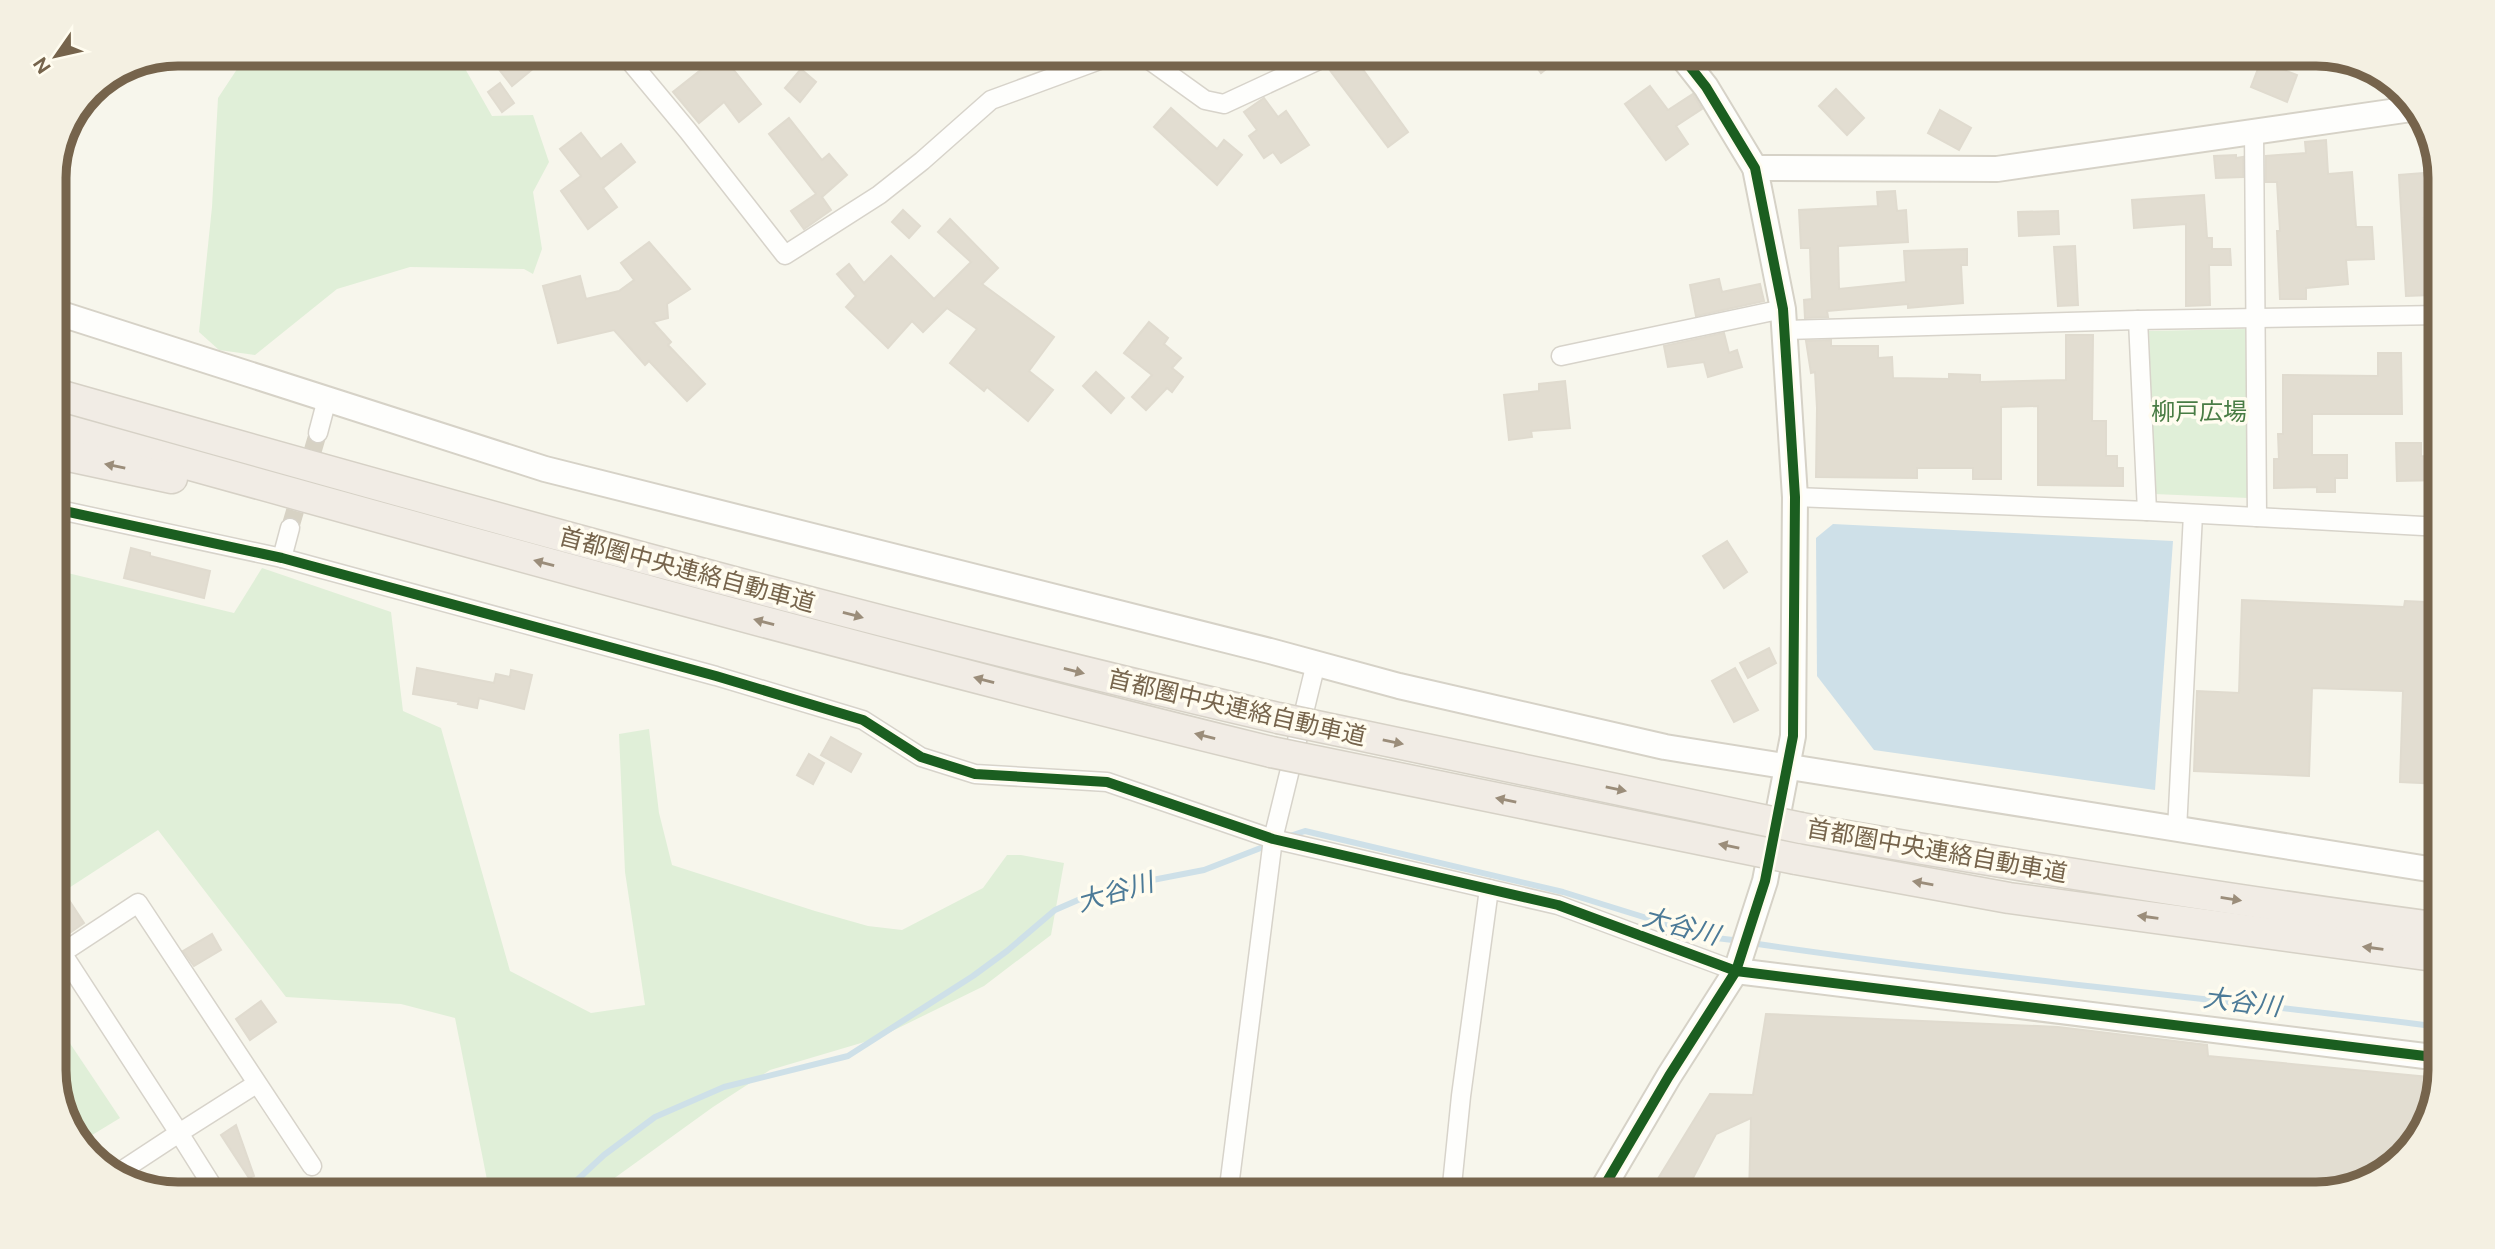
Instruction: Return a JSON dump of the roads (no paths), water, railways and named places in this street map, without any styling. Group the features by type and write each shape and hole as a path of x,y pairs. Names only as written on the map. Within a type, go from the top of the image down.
{"highway":[{"path":"67,378 456,508"},
{"name":"首都圏中央連絡自動車道","path":"67,398 456,508 909,630 1278,718 1801,828 2030,868 2428,926"},
{"name":"首都圏中央連絡自動車道","path":"67,430 446,537 1078,705 1271,752 1796,859 2009,898 2428,955"},
{"path":"67,456 446,537"}],"street":[{"path":"635,67 785,255 879,195 991,100 1081,67"},
{"path":"1159,67 1205,100 1224,104 1304,67"},
{"path":"1607,1182 1668,1076 1736,971 1765,881 1793,736 1796,497 1785,320 1755,168 1706,88 1689,67"},
{"path":"1755,168 1997,169 2405,110"},
{"path":"2254,130 2256,517"},
{"path":"67,316 545,469 1399,686 1665,747 2428,869"},
{"path":"1561,356 1785,320 2138,320 2428,316"},
{"path":"2138,320 2147,511"},
{"path":"318,433 327,400"},
{"path":"1796,497 2147,511 2428,526"},
{"path":"67,512 282,558 716,676 863,720 921,757 975,774 1107,782 1273,839 1558,905 1736,971 2428,1056"},
{"path":"2177,830 2193,514"},
{"path":"282,558 290,528"},
{"path":"1230,1182 1273,839 1316,663"},
{"path":"1452,1182 1489,889"},
{"path":"67,950 138,903 312,1166"},
{"path":"67,961 210,1182"},
{"path":"125,1169 256,1084"}],"waterway":[{"name":"大谷川","path":"1287,837 1305,831 1563,892 1708,937 1741,941"},
{"name":"大谷川","path":"575,1182 604,1155 655,1117 724,1087 848,1056 973,976 1055,910 1101,890 1204,870 1271,844"},
{"name":"大谷川","path":"1751,943 2428,1025"}],"tunnel":[{"path":"290,528 318,433"}],"park label":[{"name":"柳戸広場","path":"2199,412"}]}
